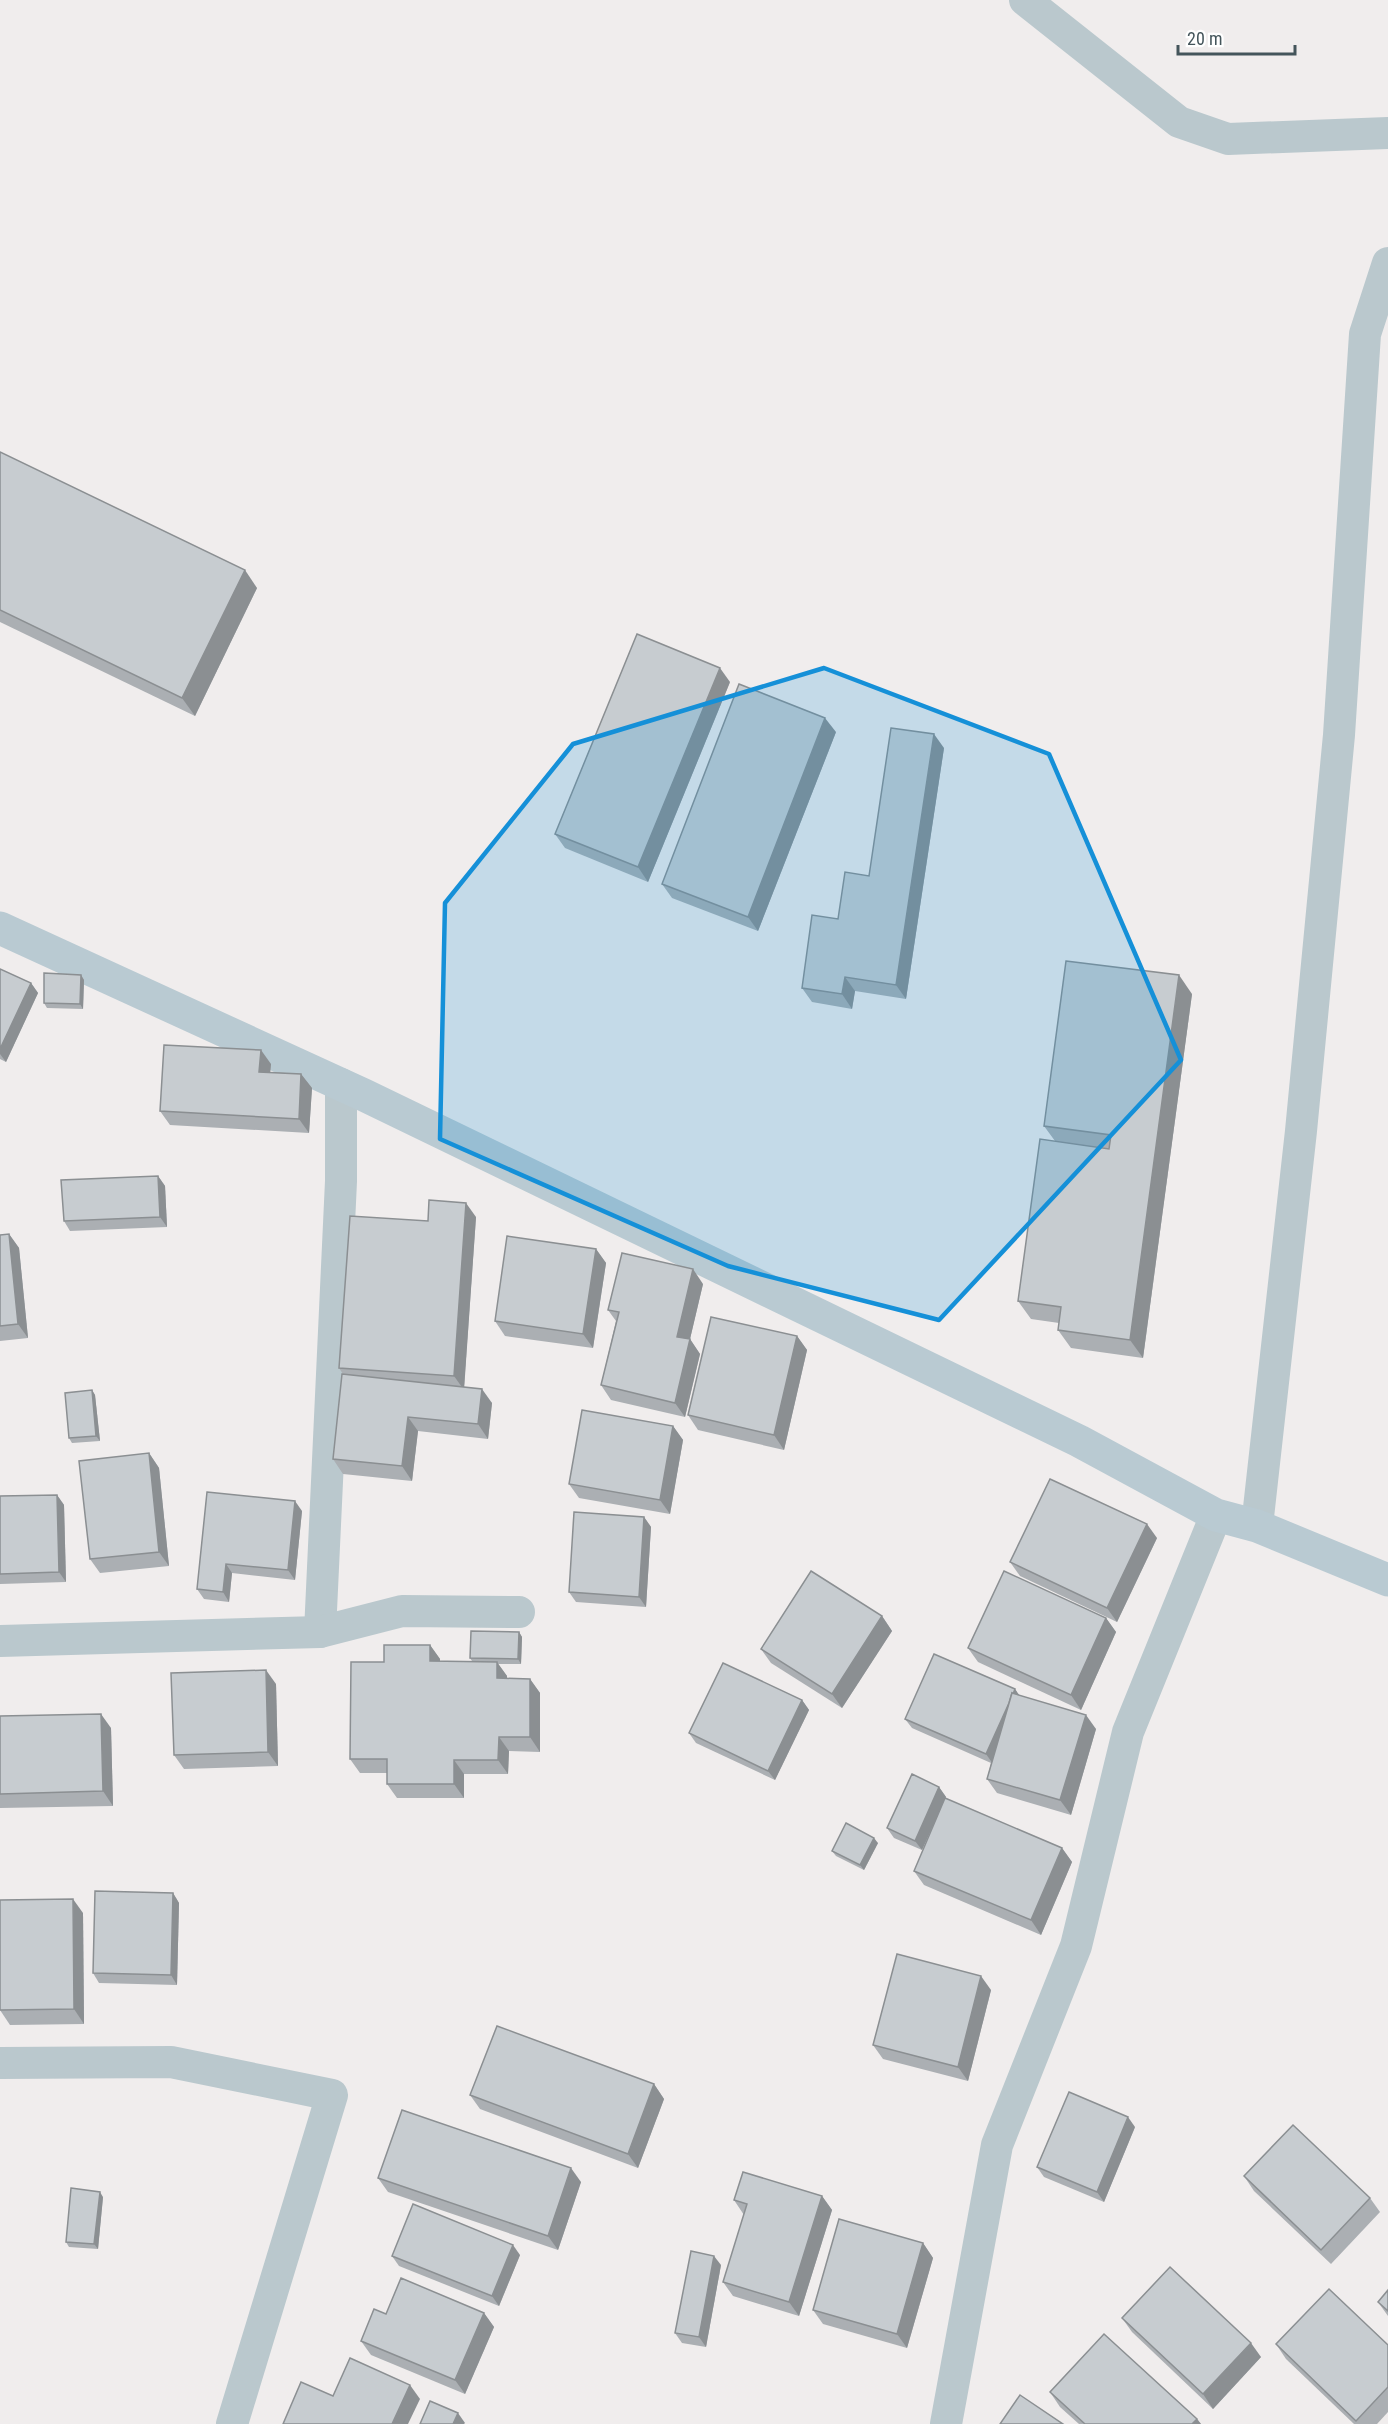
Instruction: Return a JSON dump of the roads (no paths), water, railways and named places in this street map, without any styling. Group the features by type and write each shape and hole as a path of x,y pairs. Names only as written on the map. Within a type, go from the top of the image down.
{"street":[{"path":"1025,0 1179,122 1228,139 1388,133"},
{"path":"1257,1526 1301,1131 1339,735 1365,334 1388,263"},
{"path":"0,928 340,1084 1079,1441 1216,1515 1257,1526 1388,1581"},
{"path":"320,1632 340,1181 340,1084"},
{"path":"946,2424 997,2145 1076,1946 1128,1732 1216,1515"},
{"path":"0,1641 320,1632 402,1611 519,1612"},
{"path":"0,2063 171,2062 332,2096 232,2424"}]}
